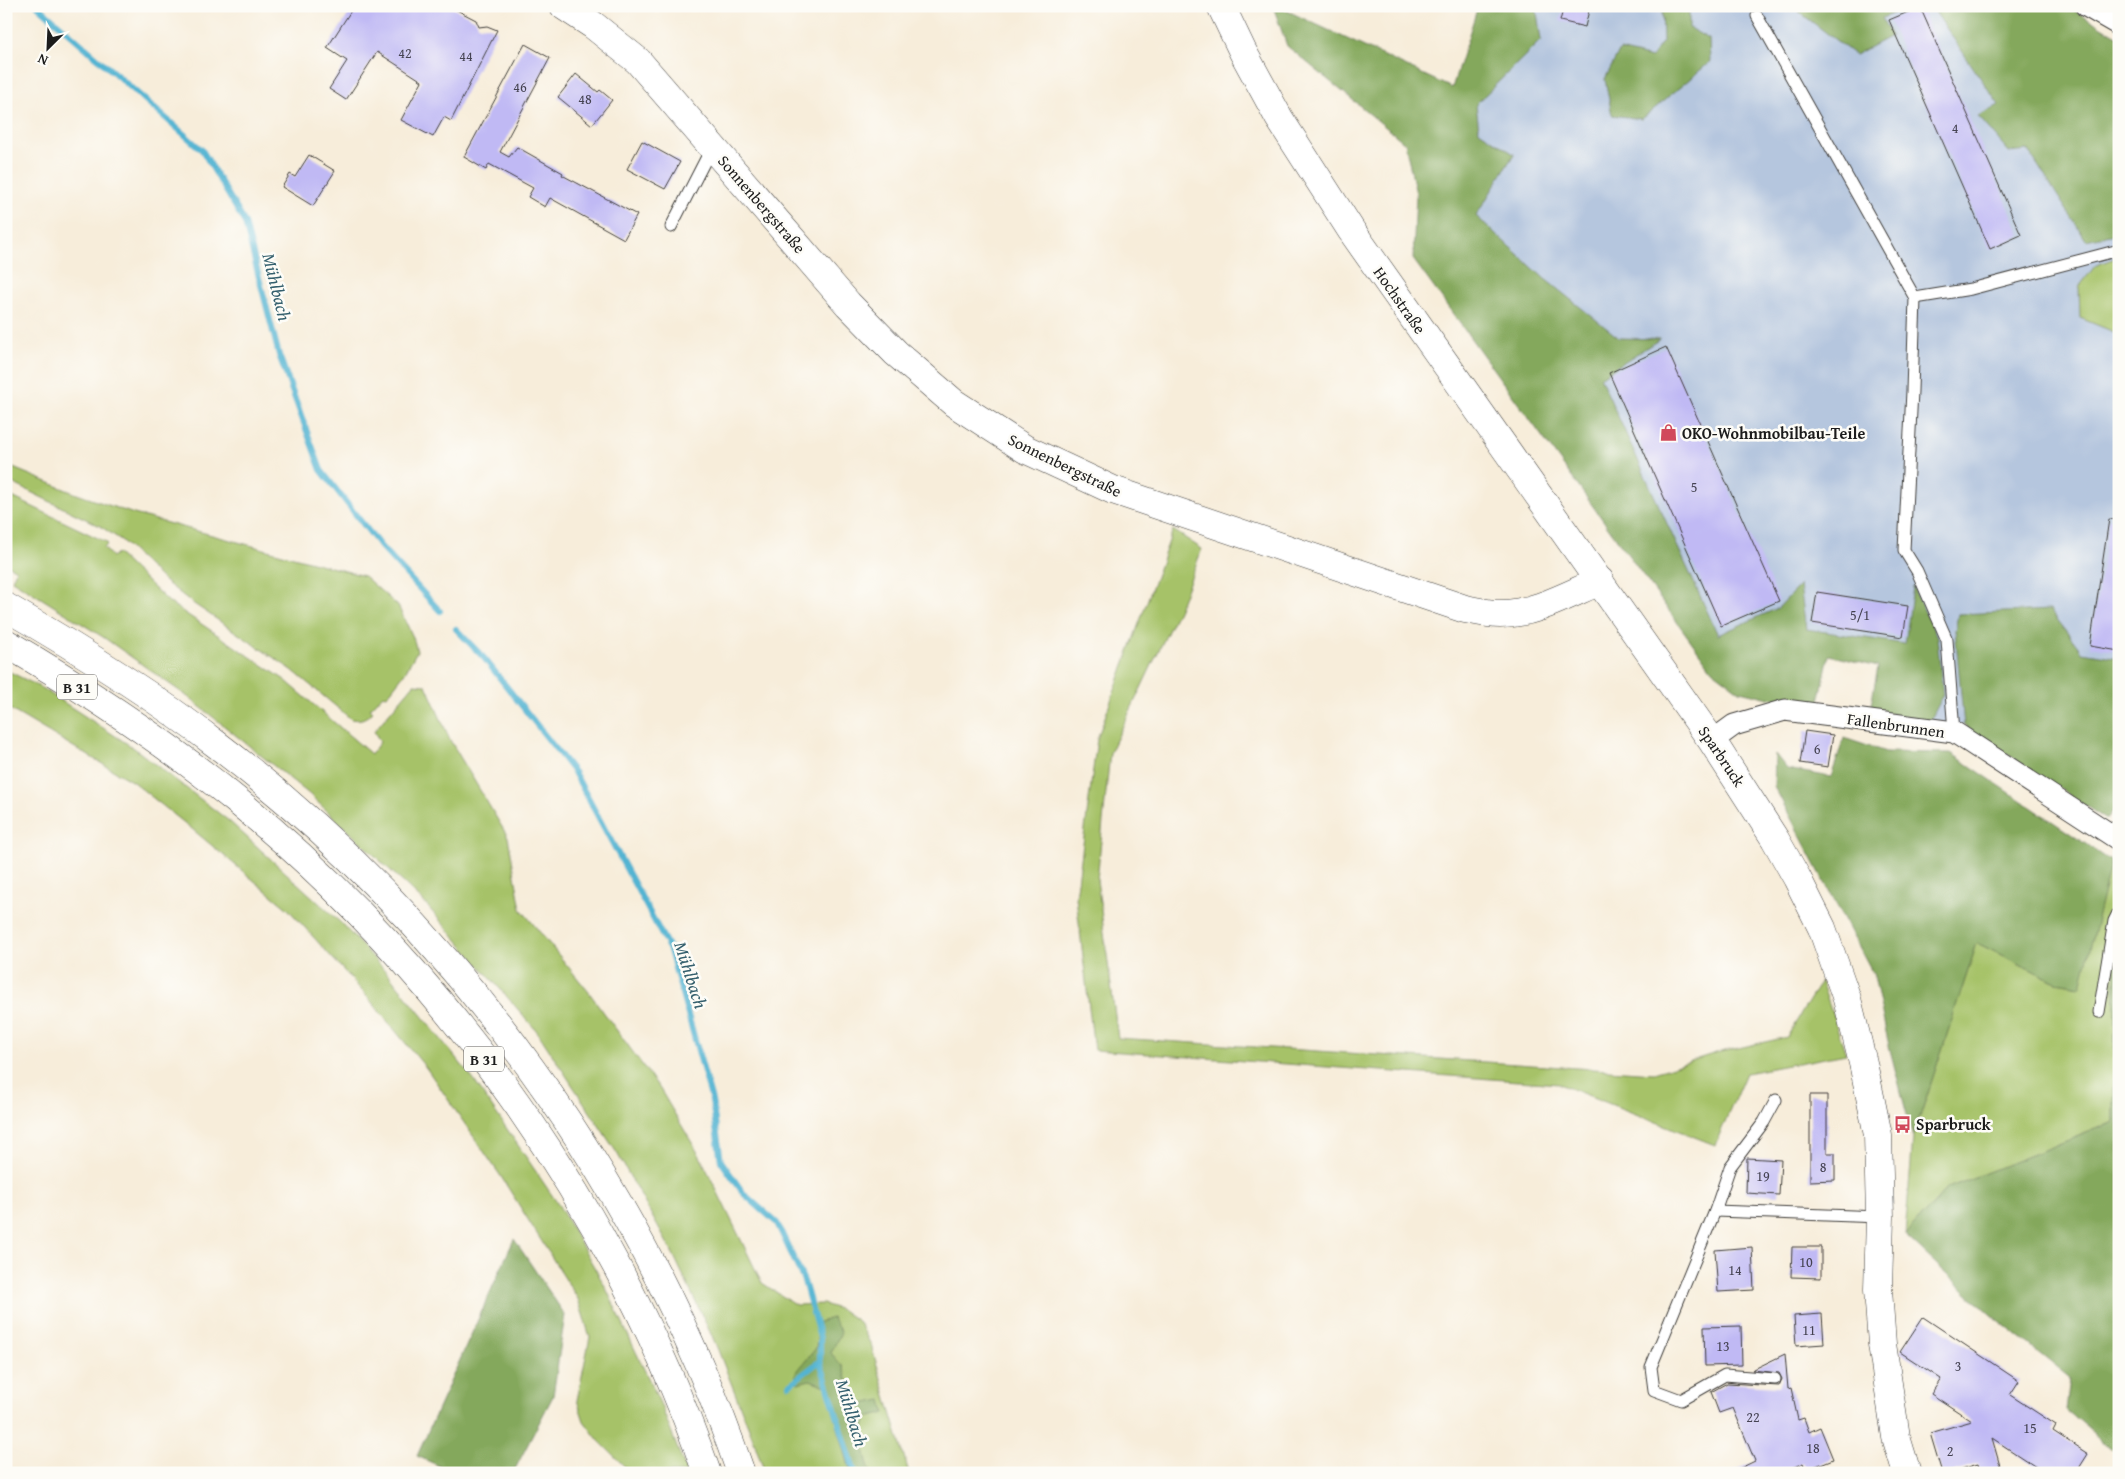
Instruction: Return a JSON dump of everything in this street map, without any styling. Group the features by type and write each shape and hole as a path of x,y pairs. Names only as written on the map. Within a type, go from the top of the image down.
{"main road":[{"name":"Sonnenbergstraße","path":"564,6 593,25 638,61 848,304 896,354 954,404 1025,449 1113,490 1465,609 1501,614 1538,607 1559,600 1600,581"},
{"name":"Hochstraße","path":"1221,6 1243,52 1279,118 1351,230 1600,581"},
{"name":"Sparbruck","path":"1600,581 1754,804 1797,878 1822,928 1836,963 1859,1044 1878,1135 1880,1217 1878,1290 1884,1366 1896,1436 1906,1473"},
{"name":"B 31","path":"6,607 92,657 168,708 261,780 369,877 462,980 515,1046 547,1091 630,1224 671,1302 703,1374 741,1473"},
{"name":"B 31","path":"6,643 146,732 237,801 335,890 411,970 464,1034 524,1114 589,1217 636,1306 681,1403 707,1473"}],"street":[{"path":"2086,6 2119,25"},
{"name":"Fallenbrunnen","path":"1712,741 1734,725 1785,710 1954,732 2118,837"}],"lane":[{"path":"1757,16 1914,298 1912,391 1904,550 1917,570 1947,640 1954,732"},
{"path":"671,227 712,146"},
{"path":"1914,298 1971,289 2119,250"},
{"path":"2099,1012 2114,921 2119,911"},
{"path":"1774,1380 1725,1375 1681,1400 1654,1390 1651,1367 1715,1211 1730,1167 1764,1122 1776,1100"},
{"path":"1715,1211 1880,1217"}],"shaded area":[{"path":"1536,6 1794,6 1855,55 1882,18 1911,6 1931,6 1999,105 1979,115 2028,150 2086,240 2119,233 2119,256 2095,266 2080,318 2119,334 2119,658 2082,652 2050,610 1955,630 1964,726 1930,721 1913,587 1905,644 1806,629 1799,586 1778,608 1718,635 1600,377 1660,339 1619,338 1545,279 1476,216 1514,154 1479,131 1476,104 1541,40"}],"green space":[{"path":"1273,6 1277,6 1452,88 1478,6 1536,6 1541,40 1476,104 1479,131 1514,154 1476,216 1545,279 1619,338 1660,339 1600,377 1718,635 1778,608 1800,585 1806,629 1905,644 1913,587 1937,637 1943,696 1930,721 1870,710 1878,667 1829,655 1818,706 1740,691 1712,670 1413,259 1416,194 1405,143 1287,46"},
{"path":"1662,6 1689,6 1689,28 1709,39 1710,62 1642,119 1612,115 1605,79 1620,50 1651,58 1663,41"},
{"path":"1814,6 1911,6 1882,18 1891,36 1855,55 1798,11"},
{"path":"1931,6 2067,6 2119,37 2119,233 2086,240 2028,150 2009,152 1978,116 1999,105"},
{"path":"2119,256 2119,334 2080,318 2079,287 2095,266"},
{"path":"6,465 74,493 134,514 364,576 398,606 413,637 417,651 404,674 387,696 383,695 370,709 373,712 358,720 351,719 292,670 194,604 163,580 121,540 100,526 6,480"},
{"path":"6,494 106,542 108,544 104,548 112,557 117,553 170,603 285,680 371,754 380,742 374,731 414,684 426,685 450,740 508,837 521,909 588,991 660,1089 701,1158 762,1283 796,1305 823,1304 842,1310 859,1322 871,1345 909,1473 765,1473 716,1345 673,1254 617,1153 536,1030 422,900 309,794 188,697 103,637 12,580 16,570 6,564"},
{"path":"1173,530 1202,549 1180,606 1110,753 1097,880 1118,1038 1654,1073 1716,1053 1787,1037 1821,981 1846,1054 1746,1073 1715,1145 1559,1084 1094,1050 1076,897 1097,739"},
{"path":"2050,610 2082,652 2119,658 2119,802 2107,820 1964,726 1955,630 1958,614"},
{"path":"6,670 40,687 134,748 229,821 341,923 390,976 473,1079 558,1204 605,1286 660,1403 687,1473 631,1473 599,1441 584,1421 577,1400 590,1337 578,1299 500,1175 427,1069 364,993 288,909 192,829 133,782 6,707"},
{"path":"1844,738 1886,752 1951,753 2111,861 2081,986 2056,982 1977,943 1913,1138 1889,1046 1874,976 1774,786 1775,754 1787,769 1831,777"},
{"path":"2111,861 2119,863 2119,937 2115,951 2114,1122 1948,1188 1905,1235 1913,1138 1977,943 2056,982 2080,986"},
{"path":"2119,937 2119,1455 2066,1410 2070,1378 1990,1314 1905,1235 1948,1188 2114,1122 2115,951"},
{"path":"514,1239 565,1315 553,1396 513,1473 455,1473 417,1456"},
{"path":"832,1318 841,1332 831,1353 843,1367 856,1405 882,1400 885,1413 867,1418 865,1425 863,1439 866,1459 871,1473 851,1473 826,1386 810,1380 798,1383 795,1374 816,1348 819,1322"}],"building":[{"path":"354,6 449,6 476,20 479,27 487,26 497,30 451,121 444,117 433,137 401,120 422,81 377,52 346,100 329,89 347,61 327,48"},
{"path":"1564,6 1590,6 1585,27 1560,21"},
{"path":"1920,7 2021,235 1990,249 1889,20"},
{"path":"525,44 550,58 500,152 509,157 517,147 563,173 562,175 637,215 624,239 550,198 545,207 528,197 533,188 489,164 486,170 464,157"},
{"path":"576,74 598,92 600,90 612,100 592,125 558,97"},
{"path":"642,141 680,162 665,189 627,169"},
{"path":"309,155 335,171 313,206 282,187 290,174 295,177"},
{"path":"1666,347 1779,601 1721,626 1609,373"},
{"path":"2109,519 2119,520 2119,651 2090,646"},
{"path":"1817,592 1908,606 1903,637 1812,623"},
{"path":"1805,731 1833,735 1828,767 1800,763"},
{"path":"1810,1095 1827,1095 1827,1153 1835,1153 1835,1180 1810,1181"},
{"path":"1747,1158 1781,1160 1779,1195 1746,1193"},
{"path":"1752,1247 1754,1290 1718,1292 1715,1250"},
{"path":"1792,1247 1821,1247 1821,1278 1791,1277"},
{"path":"1822,1314 1824,1344 1796,1346 1794,1316"},
{"path":"1923,1317 2019,1381 2010,1395 2056,1425 2053,1431 2088,1454 2076,1473 2045,1473 1992,1438 2002,1473 1980,1473 1978,1464 1942,1473 1930,1433 1972,1421 1931,1394 1941,1379 1900,1352"},
{"path":"1741,1326 1742,1365 1705,1366 1704,1327"},
{"path":"1785,1354 1788,1389 1791,1388 1798,1420 1804,1418 1809,1432 1820,1427 1833,1459 1806,1470 1803,1463 1781,1473 1730,1473 1755,1461 1733,1408 1719,1413 1711,1392 1727,1383 1779,1386 1782,1379 1779,1373 1752,1370"}],"waterway":[{"name":"Mühlbach","path":"38,6 202,150 245,223 279,355 321,470 381,547 440,611"},
{"name":"Mühlbach","path":"456,629 484,658 574,772 670,950 712,1101 721,1161 744,1194 777,1223 804,1281 820,1338 820,1361 855,1473"},
{"name":"Mühlbach","path":"789,1385 820,1361"}],"place":[{"name":"OKO-Wohnmobilbau-Teile","path":"1668,433"},
{"name":"Sparbruck","path":"1902,1124"}]}
